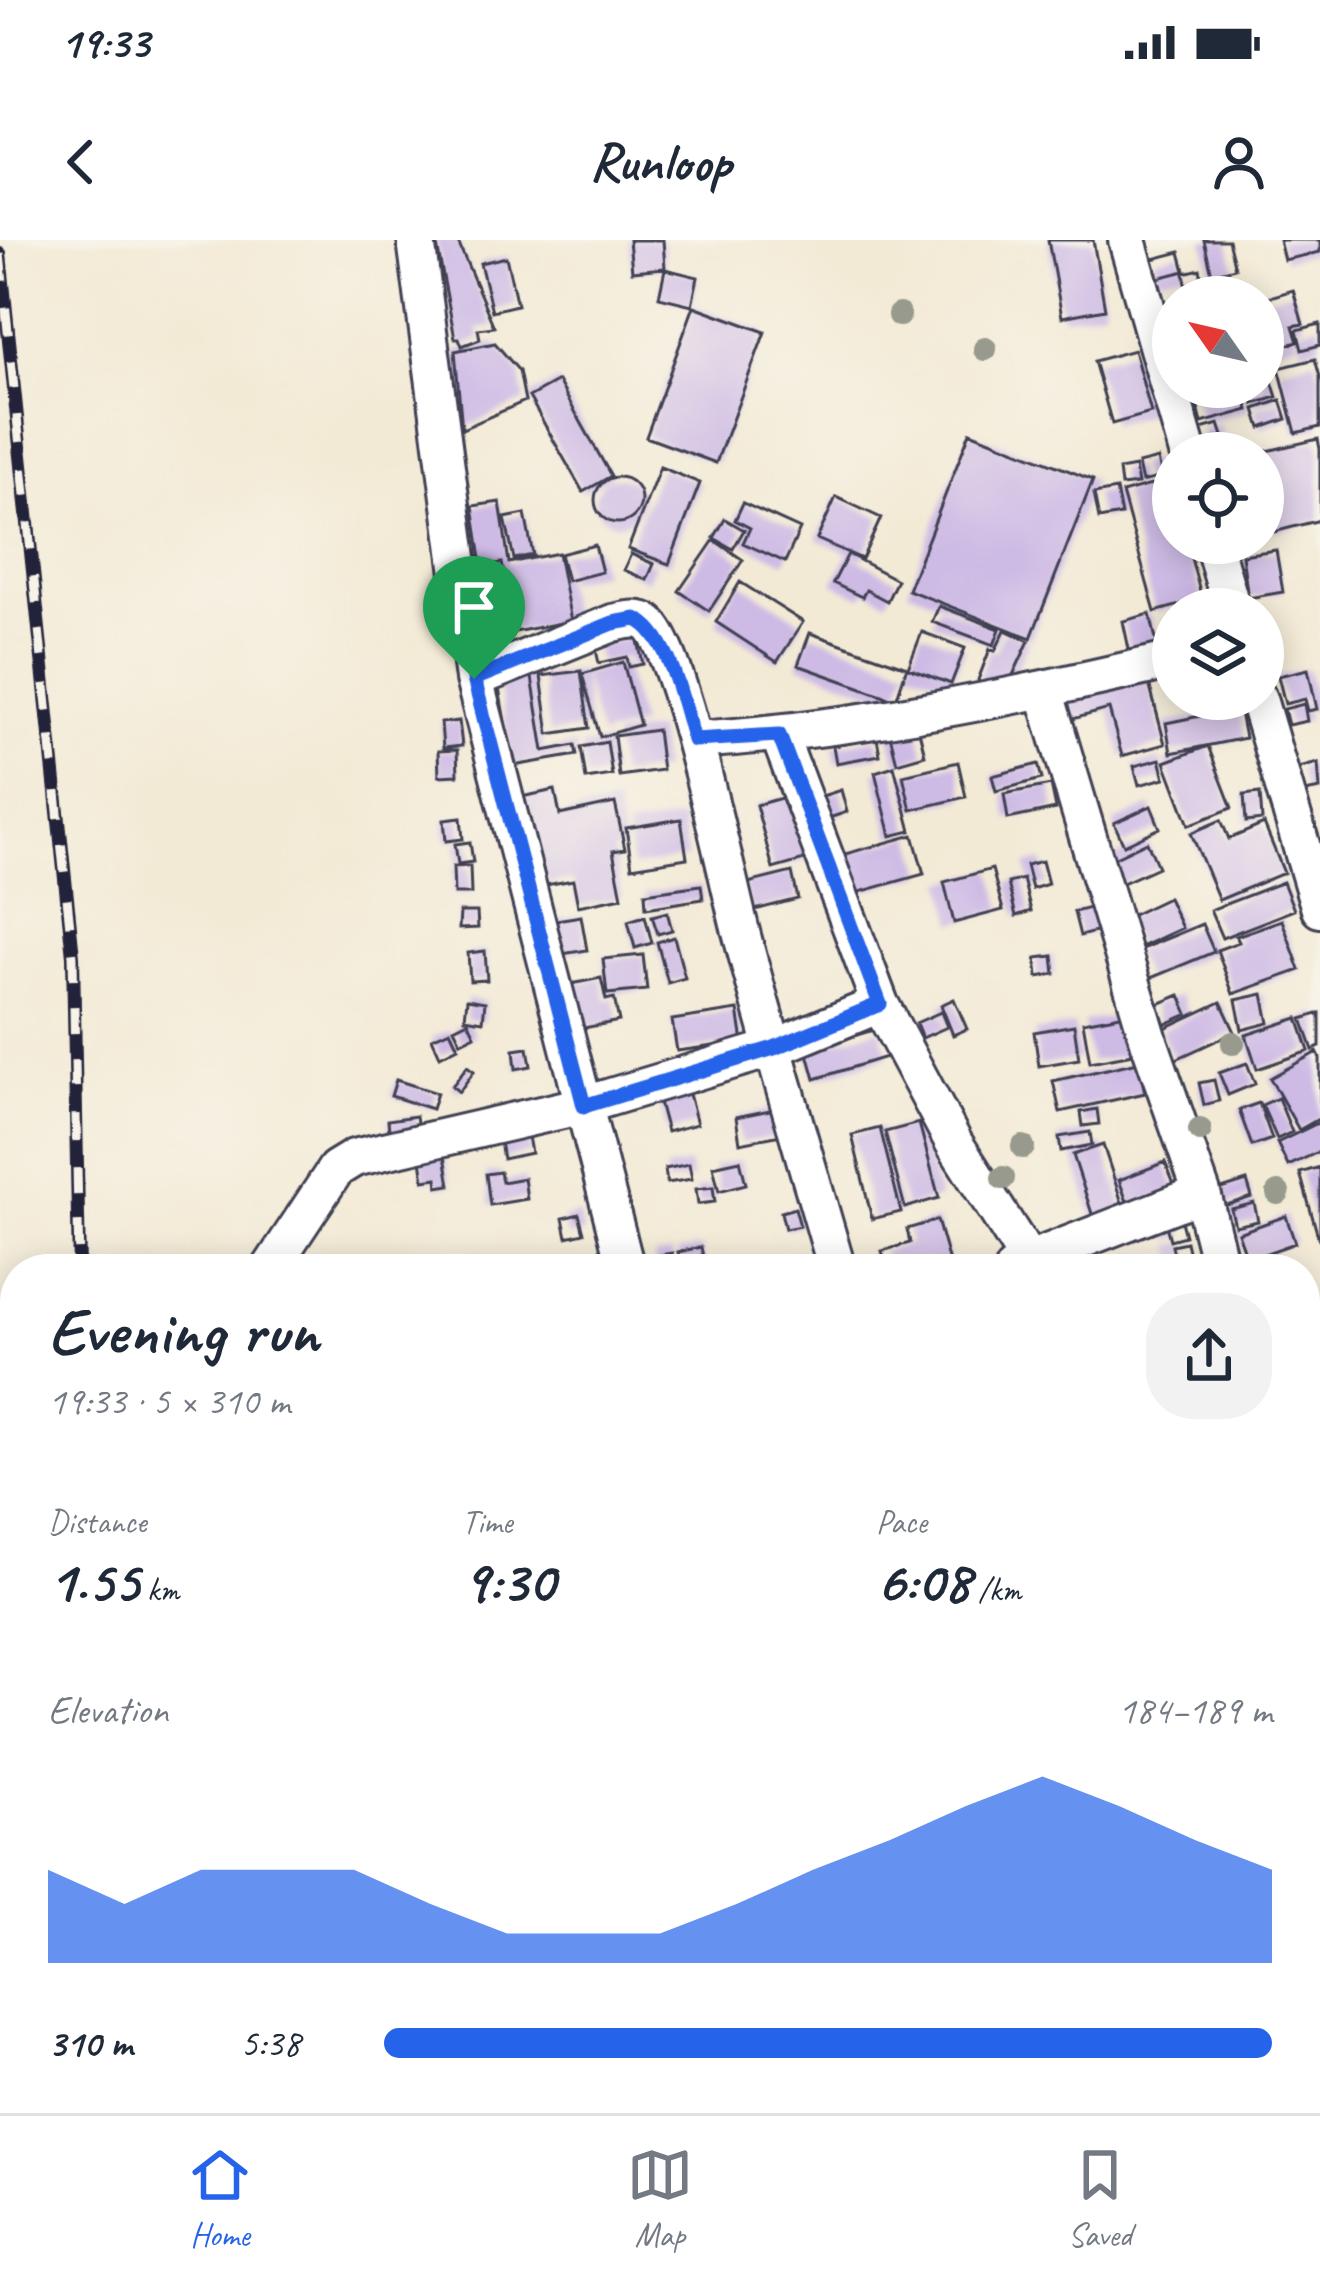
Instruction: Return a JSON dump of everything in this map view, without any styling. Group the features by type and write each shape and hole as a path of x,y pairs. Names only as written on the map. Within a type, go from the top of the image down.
{"street":[{"path":"416,240 474,679 622,1254"},
{"path":"1127,240 1182,432"},
{"path":"474,679 613,623 636,619 650,625 668,659 694,740 742,934 833,1254"},
{"path":"694,740 779,735 1044,690 1152,665"},
{"path":"1044,690 1217,1254"},
{"path":"1264,720 1320,909"},
{"path":"779,735 880,1004 1018,1254"},
{"path":"280,1254 336,1169 354,1158 584,1106 774,1048 880,1004"},
{"path":"1054,1254 1202,1193"}],"building":[{"path":"436,240 457,240 494,327 478,329 480,339 462,346 455,338"},
{"path":"629,240 663,240 665,268 632,271"},
{"path":"1048,240 1093,240 1105,309 1062,317"},
{"path":"1204,240 1228,240 1235,268 1212,274"},
{"path":"1279,240 1320,240 1320,252 1284,260"},
{"path":"1180,252 1185,271 1157,276 1153,259"},
{"path":"506,257 517,305 492,311 480,263"},
{"path":"665,269 698,277 692,305 659,297"},
{"path":"1293,290 1303,324 1293,326 1298,342 1284,346 1284,293"},
{"path":"694,306 765,332 716,463 646,437"},
{"path":"1320,324 1320,345 1302,350 1297,330"},
{"path":"495,343 519,371 525,401 462,429 455,351"},
{"path":"1134,350 1151,413 1112,424 1094,361"},
{"path":"1315,359 1320,377 1320,427 1296,433 1284,387 1284,367"},
{"path":"558,381 611,476 583,492 529,397"},
{"path":"1198,408 1249,410 1202,423"},
{"path":"1284,408 1287,419 1261,428 1255,409"},
{"path":"1219,424 1222,432 1202,432"},
{"path":"970,432 1093,480 1031,638 908,590"},
{"path":"1318,439 1320,520 1284,529 1284,447"},
{"path":"1152,460 1152,480 1142,482 1138,464"},
{"path":"660,467 700,483 669,564 628,549"},
{"path":"1135,467 1138,484 1121,486 1119,470"},
{"path":"618,477 634,484 641,500 634,516 618,523 602,516 595,500 602,484"},
{"path":"1152,485 1152,564 1193,564 1199,588 1152,588 1152,601 1122,493"},
{"path":"1116,490 1121,515 1099,519 1094,494"},
{"path":"836,497 881,518 862,559 817,539"},
{"path":"500,502 509,563 558,553 571,621 515,632 502,563 482,566 473,506"},
{"path":"743,503 800,529 785,562 743,543 750,528 735,520"},
{"path":"525,514 533,555 514,559 505,518"},
{"path":"725,519 744,530 733,549 714,538"},
{"path":"714,540 743,560 709,611 679,591"},
{"path":"595,545 602,572 567,581 560,554"},
{"path":"631,554 654,564 647,580 624,570"},
{"path":"848,554 897,580 887,601 866,590 862,597 833,583"},
{"path":"1243,564 1278,564 1282,588 1247,588"},
{"path":"740,582 803,622 777,662 716,622"},
{"path":"939,606 1000,629 994,645 932,622"},
{"path":"1150,614 1152,649 1130,654 1123,621"},
{"path":"1005,630 1029,641 1007,688 983,690 978,680 990,649 995,651"},
{"path":"922,632 965,648 951,684 908,668"},
{"path":"810,633 907,667 896,700 798,665"},
{"path":"637,636 643,664 629,667 627,657 599,663 595,646"},
{"path":"623,662 640,725 600,737 582,674"},
{"path":"1308,669 1317,709 1308,711 1305,699 1285,704 1284,675"},
{"path":"531,671 544,751 575,745 577,755 513,766 497,677"},
{"path":"581,671 589,728 549,734 541,676"},
{"path":"1146,672 1152,720 1159,720 1165,744 1122,756 1109,709 1062,722 1056,697"},
{"path":"1304,704 1307,721 1288,725 1284,709"},
{"path":"1241,720 1245,738 1171,753 1166,723"},
{"path":"459,721 462,746 443,748 441,723"},
{"path":"917,723 925,755 897,763 889,731"},
{"path":"657,730 662,770 619,776 614,736"},
{"path":"877,738 880,755 836,763 833,746"},
{"path":"607,742 612,775 586,779 581,747"},
{"path":"1208,746 1232,808 1189,825 1165,762"},
{"path":"457,750 458,775 439,776 438,751"},
{"path":"1160,759 1165,778 1139,785 1134,766"},
{"path":"958,762 966,797 911,810 903,775"},
{"path":"1318,763 1320,789 1305,792 1299,768"},
{"path":"1038,764 1042,779 996,791 992,776"},
{"path":"894,766 911,831 891,836 875,772"},
{"path":"1051,785 1056,809 1008,819 1004,794"},
{"path":"555,790 560,815 615,803 625,849 613,851 622,897 578,906 573,880 546,885 542,864 526,868 512,799"},
{"path":"841,790 847,812 826,819 819,797"},
{"path":"1260,793 1262,820 1246,822 1244,795"},
{"path":"792,795 808,859 773,869 756,805"},
{"path":"1151,806 1160,828 1124,845 1114,823"},
{"path":"461,818 463,839 446,841 444,820"},
{"path":"681,819 687,858 632,867 626,828"},
{"path":"1221,820 1229,839 1264,824 1284,873 1219,900 1191,833"},
{"path":"913,835 924,874 849,895 838,856"},
{"path":"470,842 473,862 458,864 455,844"},
{"path":"1147,842 1158,867 1116,886 1105,862"},
{"path":"1042,861 1048,884 1032,889 1026,865"},
{"path":"470,866 471,894 454,894 453,867"},
{"path":"992,869 1003,910 954,923 944,882"},
{"path":"792,872 798,899 751,911 744,884"},
{"path":"1023,879 1031,911 1016,916 1008,883"},
{"path":"1283,882 1294,910 1222,938 1210,910"},
{"path":"701,885 703,899 646,908 645,893"},
{"path":"1168,898 1182,928 1138,948 1124,919"},
{"path":"1097,906 1103,930 1080,936 1074,912"},
{"path":"460,912 477,912 478,928 459,929"},
{"path":"667,912 672,930 658,934 652,916"},
{"path":"581,916 587,950 562,954 556,920"},
{"path":"645,916 652,943 635,948 628,921"},
{"path":"1282,920 1300,970 1233,994 1217,950 1239,942 1236,936"},
{"path":"1202,924 1214,952 1146,980 1134,952"},
{"path":"674,937 685,978 668,983 657,942"},
{"path":"485,951 487,980 470,981 468,953"},
{"path":"643,955 647,990 607,994 603,959"},
{"path":"1053,956 1055,974 1038,977 1036,958"},
{"path":"601,978 606,1000 614,998 619,1021 574,1030 566,985"},
{"path":"1263,994 1269,1023 1242,1030 1236,1000"},
{"path":"1180,995 1188,1014 1161,1026 1153,1006"},
{"path":"467,999 485,1002 483,1021 465,1018"},
{"path":"954,999 967,1029 953,1035 941,1005"},
{"path":"1221,1002 1235,1032 1174,1060 1161,1030"},
{"path":"738,1010 743,1042 677,1051 672,1020"},
{"path":"941,1012 947,1027 922,1038 916,1023"},
{"path":"1320,1013 1320,1047 1313,1050 1302,1019"},
{"path":"1126,1014 1133,1054 1090,1062 1083,1022"},
{"path":"1298,1018 1309,1051 1257,1069 1246,1035"},
{"path":"468,1021 475,1035 461,1042 454,1028"},
{"path":"1074,1025 1079,1059 1039,1066 1034,1032"},
{"path":"880,1028 889,1056 815,1079 807,1050"},
{"path":"450,1030 458,1047 440,1056 432,1038"},
{"path":"528,1048 531,1066 516,1069 514,1050"},
{"path":"1317,1052 1320,1118 1299,1130 1270,1078"},
{"path":"1138,1062 1145,1093 1060,1112 1053,1081"},
{"path":"1247,1063 1255,1084 1228,1095 1219,1073"},
{"path":"467,1066 474,1071 459,1092 452,1086"},
{"path":"396,1080 437,1093 432,1109 391,1096"},
{"path":"1214,1080 1219,1101 1204,1105 1199,1083"},
{"path":"686,1083 697,1124 667,1132 656,1091"},
{"path":"1278,1098 1292,1132 1277,1139 1262,1105"},
{"path":"1259,1103 1272,1139 1252,1146 1239,1110"},
{"path":"775,1109 781,1135 740,1143 736,1117"},
{"path":"1097,1109 1099,1124 1083,1126 1081,1112"},
{"path":"416,1116 419,1135 390,1139 388,1120"},
{"path":"1320,1122 1320,1151 1288,1166 1277,1143"},
{"path":"919,1123 939,1198 905,1208 885,1132"},
{"path":"526,1125 531,1153 503,1159 498,1130"},
{"path":"880,1128 901,1212 872,1219 852,1135"},
{"path":"1090,1132 1092,1145 1061,1151 1059,1137"},
{"path":"1103,1145 1124,1209 1094,1220 1073,1155"},
{"path":"445,1156 450,1185 438,1187 437,1178 424,1180 421,1160"},
{"path":"740,1160 746,1184 719,1191 713,1166"},
{"path":"1165,1162 1176,1189 1129,1207 1119,1180"},
{"path":"689,1164 692,1179 667,1183 665,1169"},
{"path":"1320,1167 1320,1240 1319,1240 1300,1173"},
{"path":"500,1172 502,1182 524,1178 527,1199 490,1205 486,1174"},
{"path":"1247,1181 1252,1197 1214,1209 1209,1193"},
{"path":"713,1187 715,1202 698,1204 696,1189"},
{"path":"1254,1203 1258,1221 1235,1226 1231,1209"},
{"path":"795,1208 800,1226 785,1229 781,1212"},
{"path":"579,1214 584,1233 567,1237 563,1218"},
{"path":"1179,1214 1185,1236 1170,1240 1164,1218"},
{"path":"1286,1216 1295,1243 1264,1254 1246,1254 1238,1233"},
{"path":"937,1220 947,1254 883,1254 910,1243 907,1229"},
{"path":"1186,1242 1189,1254 1174,1254 1172,1245"},
{"path":"701,1247 702,1254 678,1254"}],"railway":[{"path":"0,254 73,956 79,1254"}],"route":[{"path":"636,619 650,625 668,659 694,740 779,735 880,1004 774,1048 584,1106 474,679 613,623 636,619"}]}
